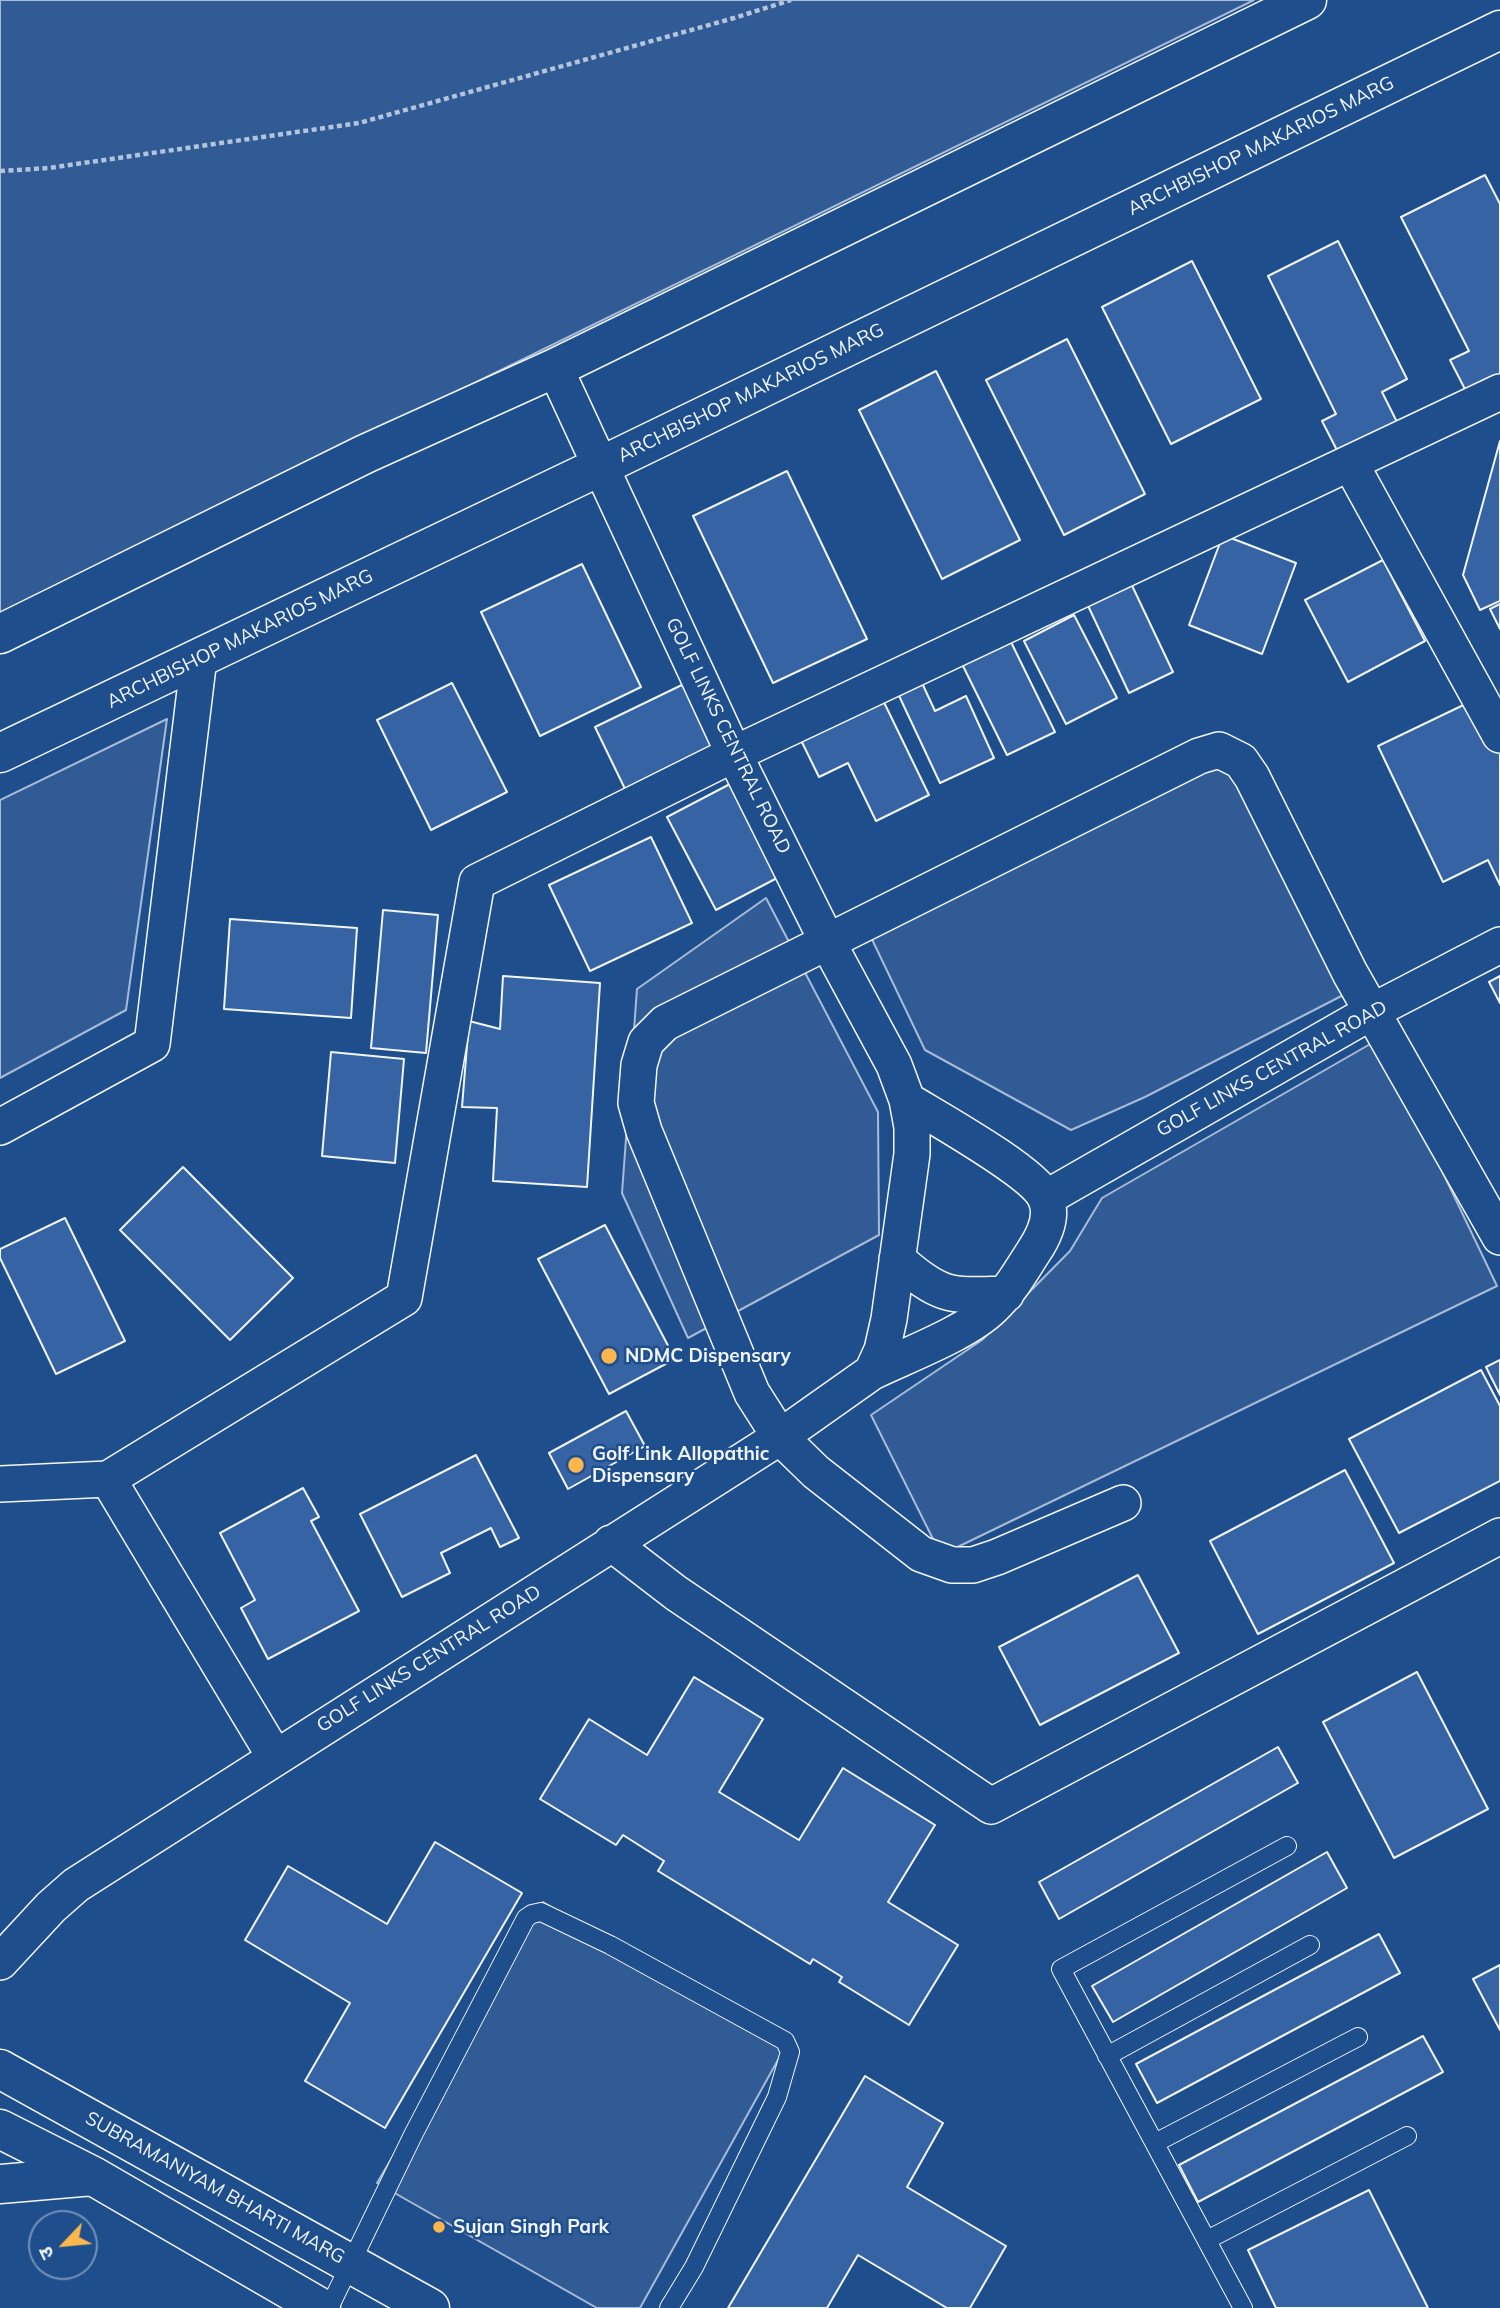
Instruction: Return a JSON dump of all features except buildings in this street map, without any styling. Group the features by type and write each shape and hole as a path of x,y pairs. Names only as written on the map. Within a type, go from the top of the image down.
{"street":[{"path":"0,634 365,454 555,368 1307,0"},
{"name":"ARCHBISHOP MAKARIOS MARG","path":"0,753 601,466 1500,30"},
{"name":"GOLF LINKS CENTRAL ROAD","path":"555,368 734,754 827,941 894,1065 907,1100 912,1127 912,1154 889,1320 882,1350 872,1372"},
{"path":"0,1484 108,1479 404,1298 477,882 734,754 1500,392"},
{"path":"1350,463 1500,735"},
{"path":"0,1127 152,1044 199,658"},
{"path":"1123,1503 997,1557 973,1565 952,1565 921,1554 816,1472 780,1437 752,1394 644,1131 636,1103 639,1065 646,1042 665,1023 1199,756 1219,750 1241,761 1252,777 1350,973 1500,1237"},
{"name":"GOLF LINKS CENTRAL ROAD","path":"0,1962 51,1907 76,1885 780,1437 872,1372 969,1325 991,1309 1006,1294 1043,1238 1049,1219 1046,1198 1373,1011 1500,946"},
{"path":"907,1100 1027,1175 1046,1198"},
{"path":"897,1259 936,1290 960,1295 1006,1294"},
{"path":"108,1479 275,1757"},
{"path":"611,1543 676,1593 991,1806 1500,1536"},
{"name":"SUBRAMANIYAM BHARTI MARG","path":"0,2069 430,2308"},
{"path":"0,2129 93,2176 321,2308"},
{"path":"0,2183 93,2176"}],"lane":[{"path":"1243,2308 1061,1969 1287,1846"},
{"path":"329,2308 413,2136 526,1918 532,1913 541,1912 610,1945 785,2041 790,2052 777,2097 694,2267 669,2308"},
{"path":"1107,2056 1310,1945"},
{"path":"1155,2143 1358,2038"},
{"path":"1208,2240 1407,2136"}],"path":[{"path":"0,171 49,168 359,123 791,0"}],"shaded area":[{"path":"0,0 1254,0 0,616"},
{"path":"167,719 126,1010 0,1078 0,800"},
{"path":"1230,751 1355,989 1145,1097 1071,1130 925,1050 868,931"},
{"path":"766,898 878,1112 879,1235 688,1338 622,1193 637,989"},
{"path":"1379,1039 1497,1286 941,1555 871,1415 982,1340 1070,1251 1102,1198"},
{"path":"543,1902 784,2049 640,2308 597,2308 377,2183"}],"place":[{"name":"NDMC Dispensary","path":"609,1356"},
{"name":"Golf Link Allopathic Dispensary","path":"576,1465"},
{"name":"Sujan Singh Park","path":"439,2227"}]}
